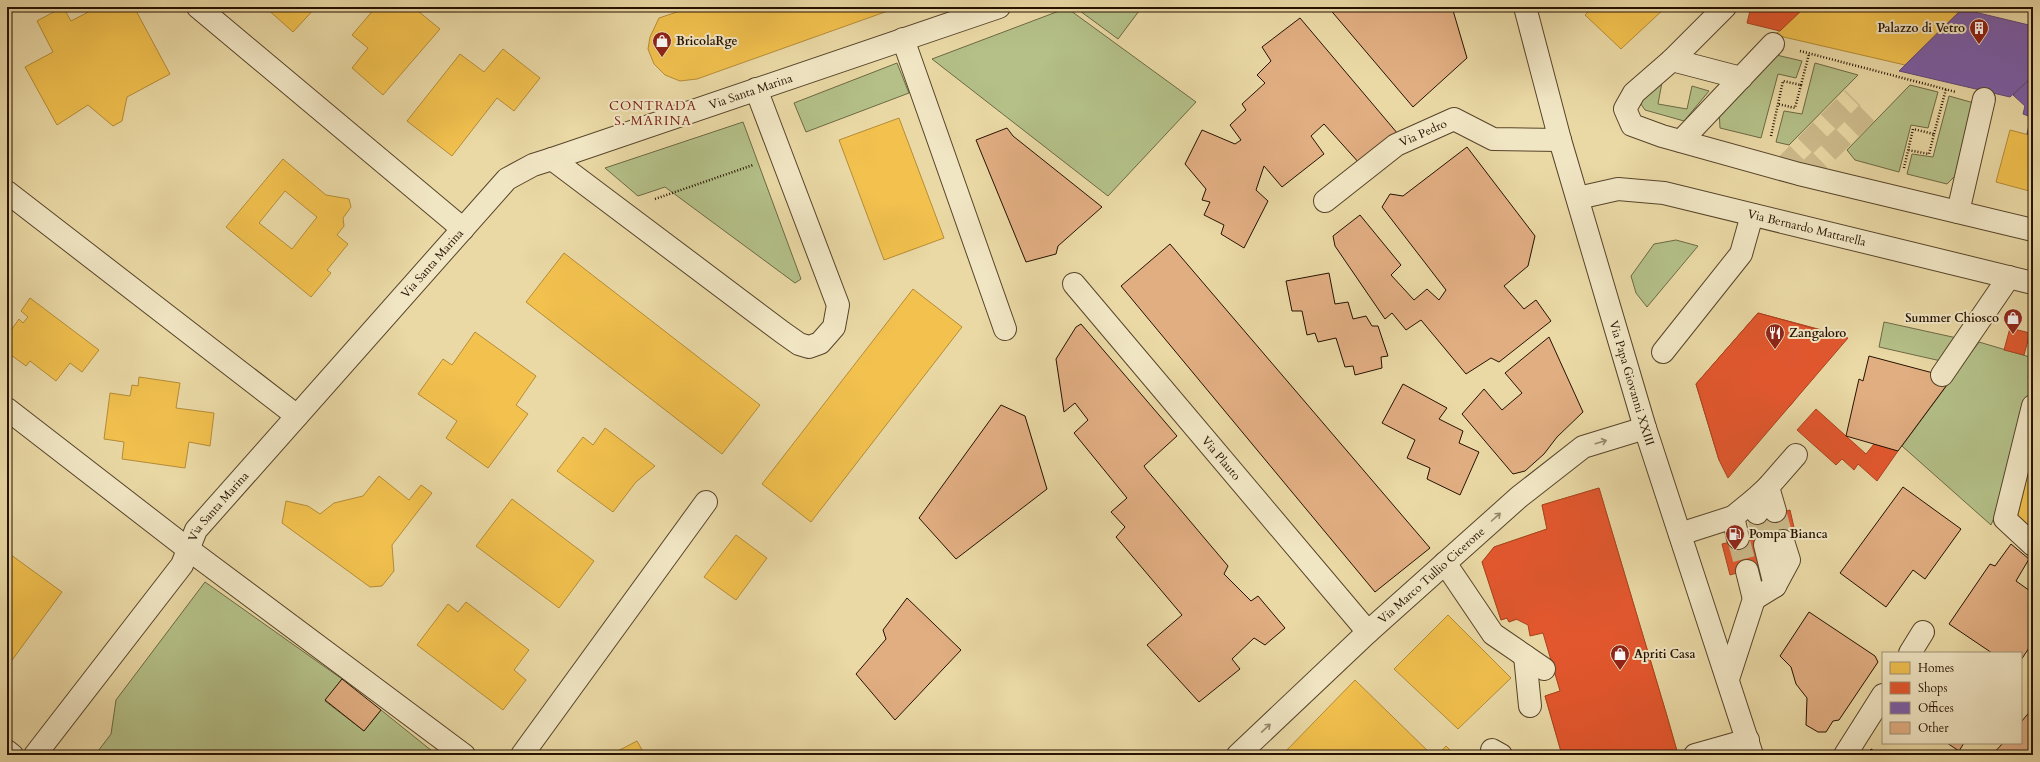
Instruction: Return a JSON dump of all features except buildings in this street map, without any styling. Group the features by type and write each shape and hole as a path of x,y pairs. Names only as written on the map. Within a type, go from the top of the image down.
{"street":[{"path":"198,7 463,229"},
{"name":"Via Santa Marina","path":"35,755 182,565 196,530 507,179 533,165 999,7"},
{"name":"Via Papa Giovanni XXIII","path":"1526,7 1560,140 1645,428 1750,748"},
{"path":"1725,7 1672,60 1634,93 1625,109 1632,125 1681,141 1764,164 1897,198 2033,230"},
{"path":"904,39 1005,329"},
{"path":"1681,141 1773,44"},
{"path":"1672,60 1741,78"},
{"path":"552,159 782,332 799,344 809,347 828,336 834,327 838,305 756,89"},
{"path":"1958,212 1984,99"},
{"name":"Via Pedro","path":"1325,201 1396,145 1454,119 1493,139 1560,140"},
{"name":"Via Bernardo Mattarella","path":"1578,198 1618,189 1664,193 2033,283"},
{"path":"7,192 297,416"},
{"path":"1663,352 1741,254 1752,215"},
{"path":"1942,375 2009,277"},
{"name":"Via Plauto","path":"1074,284 1368,632"},
{"path":"2033,406 2005,519 2033,544"},
{"path":"7,409 188,549 464,755"},
{"name":"Via Marco Tullio Cicerone","path":"1240,754 1368,632 1519,497 1583,447 1645,428"},
{"path":"1680,534 1733,517 1764,503 1796,455"},
{"path":"522,755 706,502"},
{"path":"1733,517 1738,538"},
{"path":"1754,599 1775,586 1789,560 1774,543"},
{"path":"1445,563 1493,634 1544,669"},
{"path":"1728,679 1754,599 1747,571"},
{"path":"1911,652 1923,632"},
{"path":"1525,656 1530,706"},
{"path":"1845,755 1882,697"},
{"path":"1696,755 1750,748"},
{"path":"7,751 12,755"}],"path":[{"path":"1773,44 1984,99"},
{"path":"1778,104 1796,108 1809,54"},
{"path":"1764,164 1783,80 1801,85"},
{"path":"1908,150 1929,154 1946,89"},
{"path":"1897,198 1913,129 1934,134"},
{"path":"621,211 781,155"}],"green space":[{"path":"1142,7 1118,39 1076,8"},
{"path":"1067,8 1196,102 1108,196 932,59"},
{"path":"1772,54 1802,61 1796,78 1778,74 1761,138 1720,128 1719,109"},
{"path":"897,63 909,93 806,132 794,103"},
{"path":"1815,63 1858,75 1789,145 1776,142 1784,111 1802,114"},
{"path":"1663,77 1658,104 1687,109 1692,86 1709,91 1684,121 1645,110 1641,104 1644,96"},
{"path":"1910,85 1938,92 1928,128 1911,125 1899,172 1855,160 1847,150"},
{"path":"1949,96 1974,103 1957,174 1947,184 1907,174 1912,154 1933,157"},
{"path":"743,122 801,279 795,283 665,187 638,196 605,168"},
{"path":"1676,240 1698,246 1647,307 1636,293 1631,276 1654,244"},
{"path":"1884,322 1957,338 1941,361 1879,347"},
{"path":"1979,342 2033,358 2028,378 2032,381 2005,492 1991,525 1902,446"},
{"path":"205,582 342,679 325,701 364,731 381,710 437,755 95,755 111,734 116,700"}],"tunnel":[{"path":"1782,169 1853,98"},
{"path":"1804,175 1872,108"},
{"path":"1775,511 1783,541"},
{"path":"1758,516 1765,545"},
{"path":"1738,538 1747,571"}],"place":[{"name":"Palazzo di Vetro","path":"1979,45"},
{"name":"BricolaRge","path":"662,58"},
{"name":"Summer Chiosco","path":"2013,335"},
{"name":"Zangaloro","path":"1775,350"},
{"name":"Pompa Bianca","path":"1735,551"},
{"name":"Apriti Casa","path":"1620,671"}],"district":[{"name":"CONTRADA S. MARINA","path":"653,112"}]}
